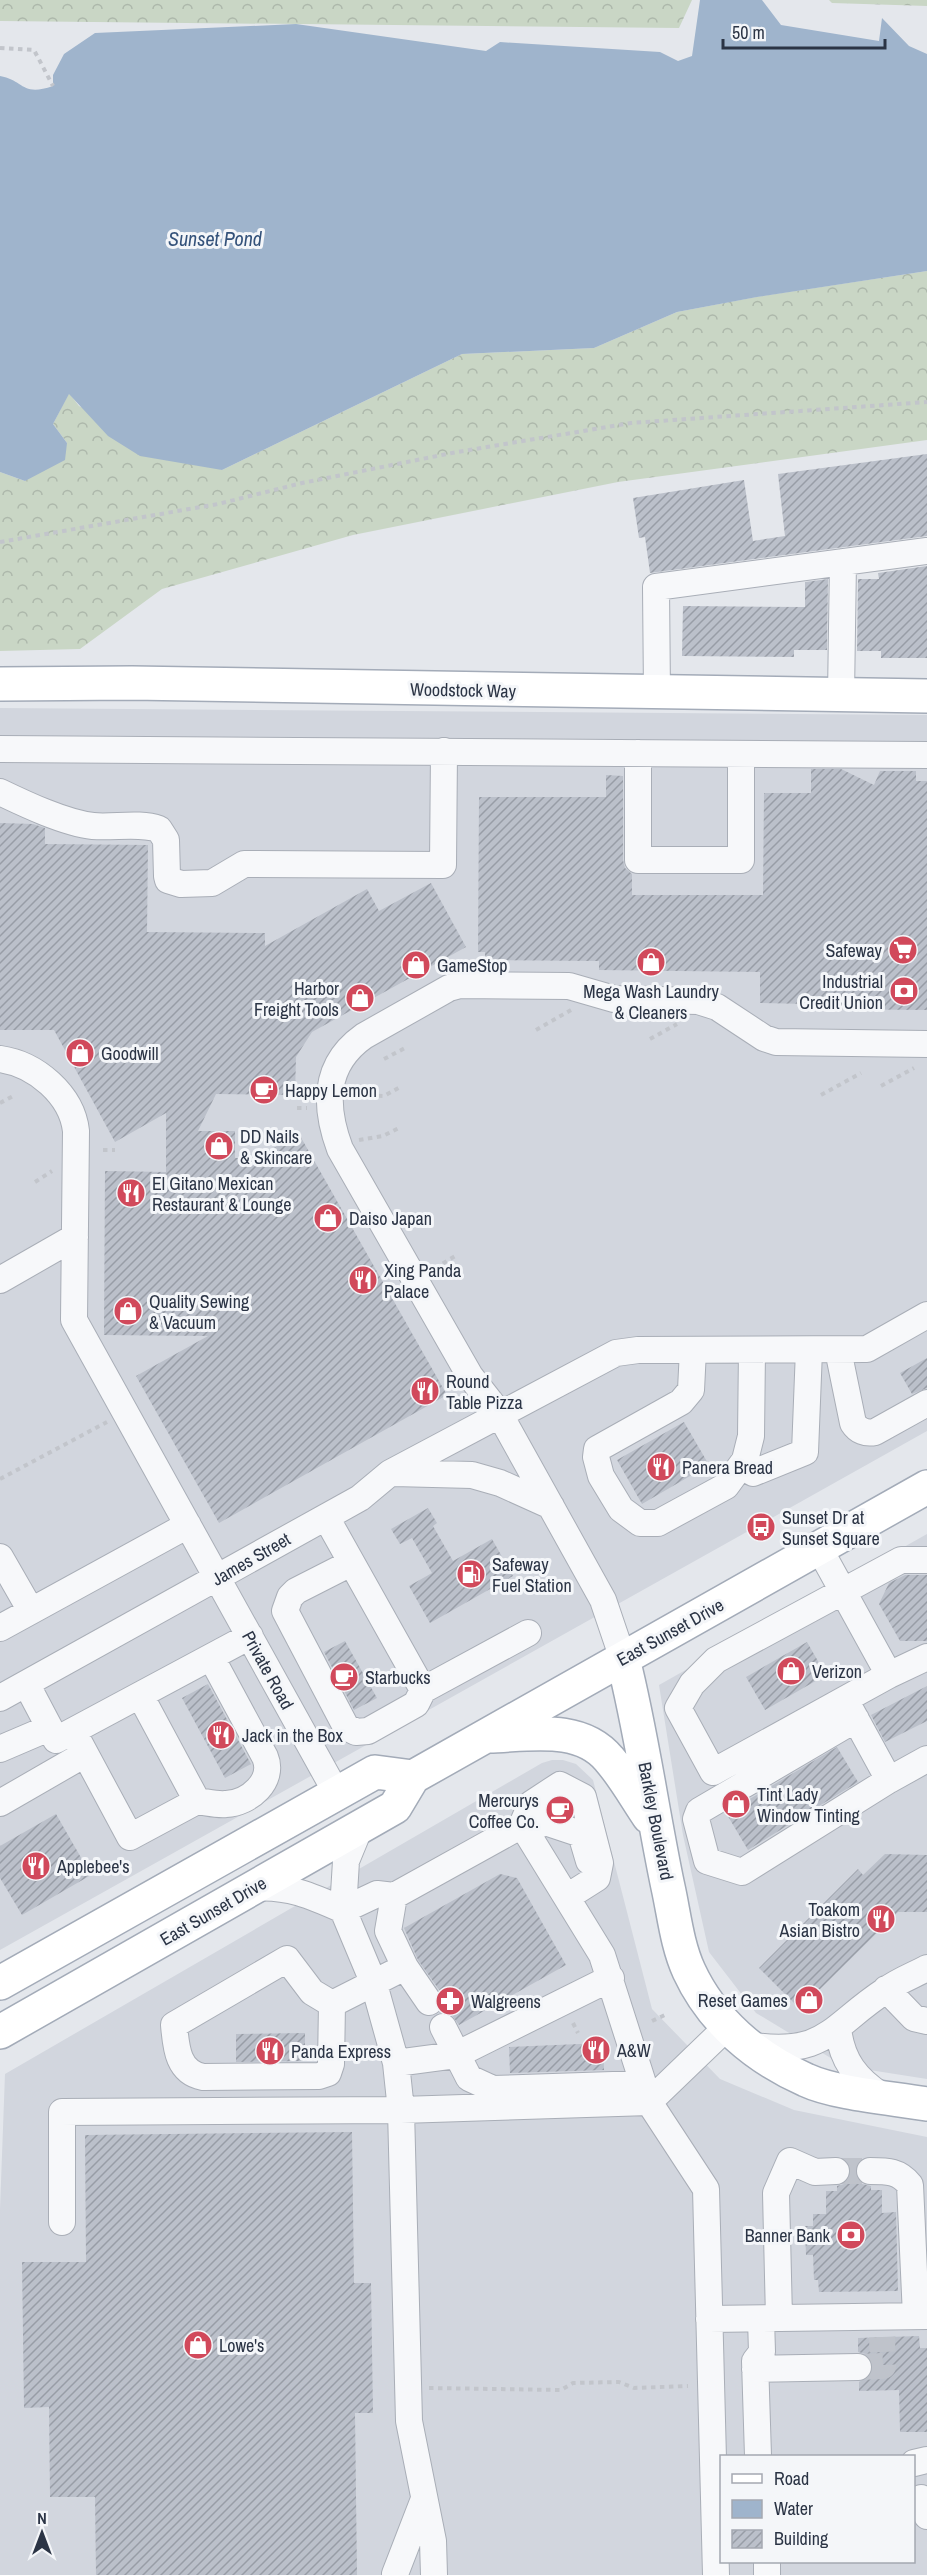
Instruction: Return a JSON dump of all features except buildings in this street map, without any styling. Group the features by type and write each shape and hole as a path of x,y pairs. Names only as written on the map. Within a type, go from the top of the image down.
{"main road":[{"name":"Woodstock Way","path":"0,684 144,684 927,696"},
{"name":"East Sunset Drive","path":"0,2032 395,1807 413,1777 927,1487"},
{"name":"Barkley Boulevard","path":"623,1659 634,1702 655,1826 683,1954 699,1988 737,2036 780,2067 808,2081 927,2104"},
{"path":"485,1736 561,1735 576,1737 588,1742 609,1759 655,1826"},
{"path":"0,1983 375,1772 413,1777"}],"street":[{"path":"657,693 656,586 927,551"},
{"path":"841,695 843,562"},
{"path":"0,749 927,755"},
{"path":"0,792 25,804 91,826 149,826 159,829 166,840 166,876 171,883 212,883 244,864 443,865 444,751"},
{"path":"638,753 638,860 741,860 741,753"},
{"name":"Barkley Boulevard","path":"623,1659 607,1607 551,1506 499,1413 470,1376 340,1149 329,1116 329,1094 337,1067 353,1044 449,988 460,984 569,986 611,999 704,1003 717,1007 756,1033 776,1042 927,1044"},
{"name":"Private Road","path":"0,1059 19,1064 34,1072 53,1087 70,1109 76,1131 74,1320 337,1794"},
{"path":"0,1280 75,1237"},
{"name":"James Street","path":"0,1698 360,1498 390,1473 499,1413 616,1353 638,1350 867,1349 927,1315"},
{"path":"693,1350 691,1390 681,1402 597,1449 596,1457 601,1476 621,1509 640,1523 658,1524 726,1486 745,1460 751,1436 752,1350"},
{"path":"745,1460 753,1473 805,1452 809,1350"},
{"path":"838,1350 853,1423 858,1429 867,1433 876,1432 927,1403"},
{"path":"390,1473 472,1475 500,1483 551,1506"},
{"path":"326,1517 423,1690"},
{"path":"0,1628 188,1525"},
{"path":"819,1548 889,1675"},
{"path":"0,1557 31,1611"},
{"path":"851,1709 713,1772 678,1708 692,1684 716,1660 901,1560 927,1560"},
{"path":"351,1563 296,1591 290,1596 285,1611 346,1727 356,1732 368,1731 417,1704 423,1690 528,1633"},
{"path":"0,1749 61,1730 140,1695 250,1636"},
{"path":"27,1685 61,1730 85,1754 130,1837 197,1801 224,1805 238,1802 263,1785 268,1769 265,1757 211,1657"},
{"path":"927,1657 889,1675 851,1709 699,1811 696,1819 707,1862 742,1872 889,1780 927,1759"},
{"path":"140,1695 197,1801"},
{"path":"851,1709 889,1780"},
{"path":"0,1803 85,1754"},
{"path":"563,1892 597,1878 600,1863 583,1797 560,1785 531,1804 524,1828 563,1892 602,1955 646,2093 706,2189 718,2536 716,2575"},
{"path":"253,1888 280,1887 295,1890 343,1910 377,1894 394,1896 524,1828 545,1822 581,1834 590,1865 563,1892"},
{"path":"360,1827 346,1862 343,1910 374,1984 396,2063 401,2110 409,2421 433,2541 434,2575"},
{"path":"394,1896 388,1931 405,1967 429,2002"},
{"path":"287,1959 312,1992 332,2004 332,2064 328,2073 319,2076 195,2075 181,2062 177,2051 174,2025 287,1959"},
{"path":"332,2004 405,1967"},
{"path":"62,2222 62,2112 401,2110 646,2093 737,2036 777,2049 800,2047 821,2039 838,2029 886,1989 927,1968"},
{"path":"396,2063 456,2055 611,1978"},
{"path":"886,1989 914,2018 927,2021"},
{"path":"443,2027 469,2078 493,2089 646,2093"},
{"path":"838,2029 840,2046 847,2064 863,2083 882,2096"},
{"path":"758,2455 755,2361 762,2352 770,2319 776,2193 790,2161 825,2171"},
{"path":"709,2319 770,2319 882,2327 921,2316 910,2185 903,2176 891,2171 870,2171"},
{"path":"755,2369 858,2367"},
{"path":"394,2574 424,2499"}],"path":[{"path":"0,48 34,50 53,86"},
{"path":"0,542 218,504 302,483 457,452 631,423 927,402"},
{"path":"536,1030 574,1008"},
{"path":"650,1039 678,1023"},
{"path":"384,1059 405,1048"},
{"path":"881,1086 916,1067"},
{"path":"821,1095 861,1073"},
{"path":"344,1094 384,1096 402,1086"},
{"path":"0,1104 15,1095"},
{"path":"297,1108 308,1108"},
{"path":"356,1141 383,1136 401,1126"},
{"path":"103,1150 115,1150"},
{"path":"35,1182 58,1168"},
{"path":"441,1264 457,1255"},
{"path":"0,1479 112,1419"},
{"path":"652,2021 667,2014"},
{"path":"408,2388 494,2387 507,2391 561,2390 573,2383 619,2382 634,2388 698,2386"}],"shaded area":[{"path":"0,708 927,715 927,1431 0,1950"},
{"path":"927,1534 927,2079 844,2066 756,2013 709,1952 683,1835 659,1685"},
{"path":"563,1760 576,1764 593,1780 652,2009 720,2079 794,2110 927,2137 927,2575 0,2575 0,2209 5,2074 542,1763"}],"green space":[{"path":"0,0 692,0 679,28 0,21"},
{"path":"829,0 927,0 927,6 832,3"},
{"path":"927,271 927,440 618,482 353,535 162,589 80,649 0,651 0,472 25,481 67,443 53,424 69,393 79,406 222,470 462,354 594,348 677,312 756,297"}],"water":[{"name":"Sunset Pond","path":"700,0 762,0 781,25 879,41 882,18 909,46 927,54 927,271 757,297 677,312 594,348 462,354 222,470 140,456 108,436 69,394 53,424 67,443 65,460 25,481 0,472 0,76 28,89 35,90 53,86 53,75 64,54 95,33 296,24 486,51 500,42 660,52 678,61 692,56"}],"tunnel":[{"path":"836,2171 870,2171"},
{"path":"858,2367 883,2366 882,2337"}],"place":[{"name":"Safeway","path":"903,950"},
{"name":"Mega Wash Laundry & Cleaners","path":"651,962"},
{"name":"GameStop","path":"416,965"},
{"name":"Industrial Credit Union","path":"904,991"},
{"name":"Harbor Freight Tools","path":"360,998"},
{"name":"Goodwill","path":"80,1053"},
{"name":"Happy Lemon","path":"264,1090"},
{"name":"DD Nails & Skincare","path":"219,1146"},
{"name":"El Gitano Mexican Restaurant & Lounge","path":"131,1193"},
{"name":"Daiso Japan","path":"328,1218"},
{"name":"Xing Panda Palace","path":"363,1280"},
{"name":"Quality Sewing & Vacuum","path":"128,1311"},
{"name":"Round Table Pizza","path":"425,1391"},
{"name":"Panera Bread","path":"661,1467"},
{"name":"Sunset Dr at Sunset Square","path":"761,1527"},
{"name":"Safeway Fuel Station","path":"471,1574"},
{"name":"Verizon","path":"791,1671"},
{"name":"Starbucks","path":"344,1677"},
{"name":"Jack in the Box","path":"221,1735"},
{"name":"Tint Lady Window Tinting","path":"736,1804"},
{"name":"Mercurys Coffee Co.","path":"560,1810"},
{"name":"Applebee's","path":"36,1866"},
{"name":"Toakom Asian Bistro","path":"881,1919"},
{"name":"Reset Games","path":"809,2000"},
{"name":"Walgreens","path":"450,2001"},
{"name":"A&W","path":"596,2050"},
{"name":"Panda Express","path":"270,2051"},
{"name":"Banner Bank","path":"851,2235"},
{"name":"Lowe's","path":"198,2345"}]}
